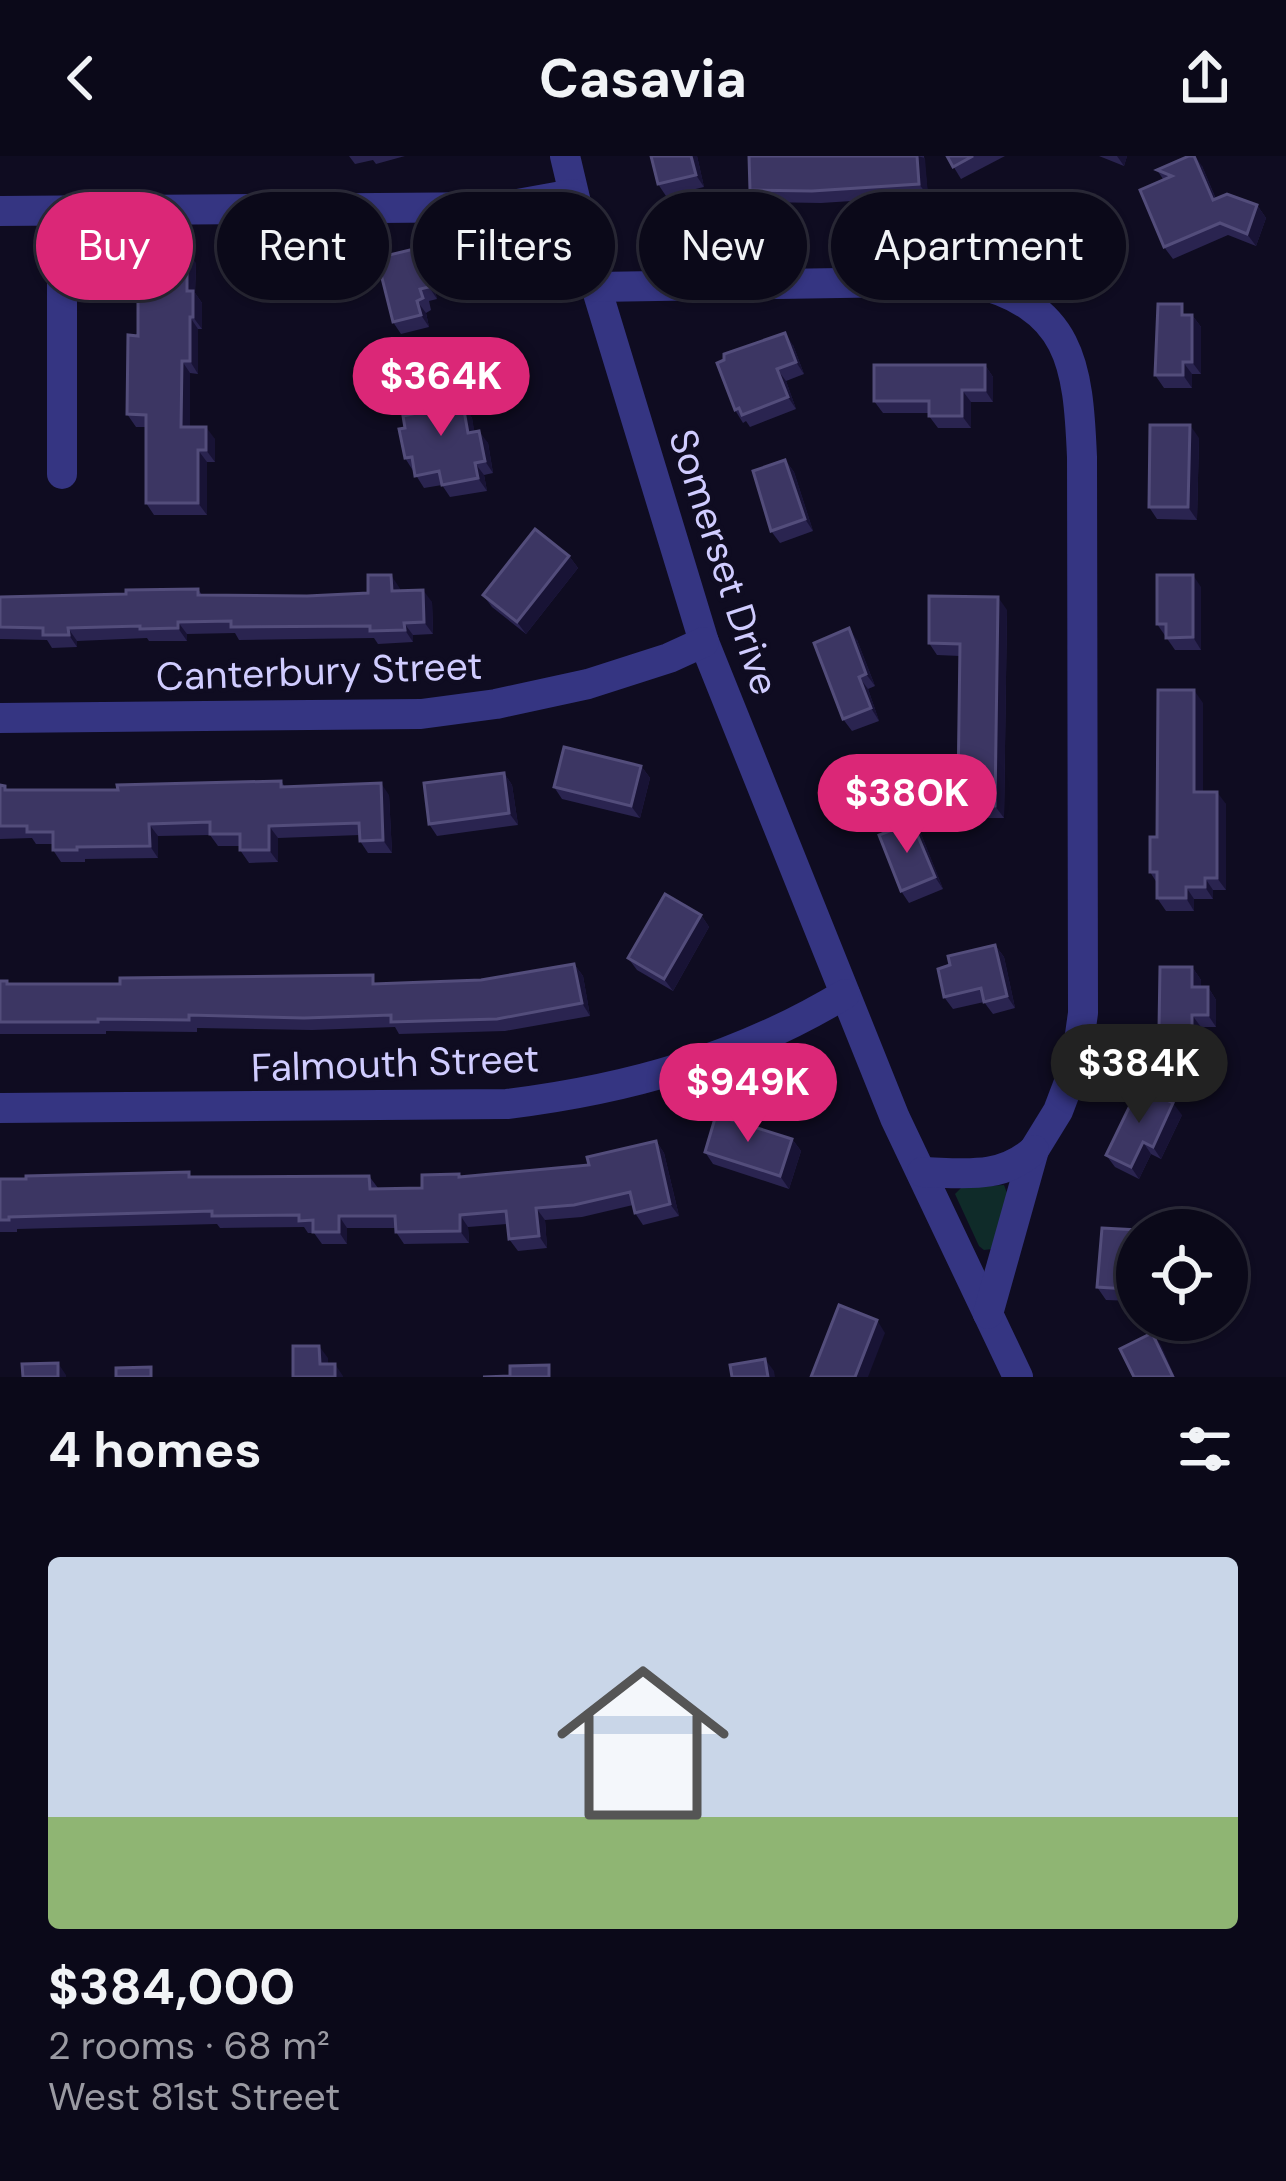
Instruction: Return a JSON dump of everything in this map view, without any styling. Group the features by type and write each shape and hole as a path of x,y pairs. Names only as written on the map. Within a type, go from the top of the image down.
{"street":[{"name":"Somerset Drive","path":"565,156 573,192"},
{"path":"193,210 413,208"},
{"path":"0,211 36,211"},
{"path":"615,287 967,281 1015,297 1061,336 1073,369 1080,418 1083,1012 1077,1056 1058,1112 1020,1163 978,1173 922,1172"},
{"path":"62,300 62,474"},
{"name":"Somerset Drive","path":"600,300 704,642 895,1118 1018,1377"},
{"name":"Canterbury Street","path":"0,718 421,714 588,684 704,642"},
{"name":"Falmouth Street","path":"0,1108 507,1104 578,1096 653,1078 750,1044 844,994"},
{"path":"988,1314 1034,1150"}],"green space":[{"path":"1004,1185 1007,1193 992,1249 984,1250 955,1194 961,1188"}],"building":[{"path":"651,156 691,156 696,175 658,184"},
{"path":"749,156 917,156 919,184 750,190"},
{"path":"947,156 973,156 953,167"},
{"path":"1194,156 1213,200 1227,194 1257,205 1247,234 1220,223 1164,247 1140,190 1172,176 1157,170"},
{"path":"413,249 413,300 419,300 421,315 393,322 388,300 389,255"},
{"path":"138,300 193,300 190,361 182,361 181,427 206,427 206,450 198,450 198,503 146,503 146,415 127,414 128,335 138,336"},
{"path":"1158,304 1182,304 1182,315 1192,315 1192,362 1183,362 1183,375 1155,375"},
{"path":"785,333 796,362 777,369 788,397 742,415 739,408 735,410 717,363 724,360 724,354"},
{"path":"874,365 985,365 985,390 962,390 962,416 929,416 929,401 874,401"},
{"path":"453,391 456,407 463,405 468,433 479,431 485,461 475,463 478,478 442,485 439,471 415,476 412,457 405,458 399,429 405,428 403,416 412,414 409,399"},
{"path":"1150,425 1190,425 1188,507 1149,507"},
{"path":"785,460 805,519 771,531 753,471"},
{"path":"535,529 569,556 517,622 483,595"},
{"path":"368,575 391,575 392,591 423,590 424,622 404,623 405,630 370,631 370,626 231,627 231,621 178,622 178,628 68,628 69,635 43,635 43,628 0,627 0,597 198,589 198,595 368,593"},
{"path":"1157,575 1193,575 1193,637 1166,638 1166,624 1157,624"},
{"path":"929,596 998,597 995,806 967,806 967,792 958,792 960,644 929,643"},
{"path":"849,628 866,674 859,677 871,708 843,719 814,643"},
{"path":"1158,690 1194,690 1194,792 1217,792 1217,878 1205,878 1205,887 1186,887 1186,898 1157,898 1157,872 1150,872 1150,837 1157,837"},
{"path":"564,747 641,766 631,806 554,787"},
{"path":"504,773 509,813 429,824 424,783"},
{"path":"281,781 281,787 381,783 383,840 360,841 359,823 269,826 269,850 240,850 240,834 210,834 210,822 149,824 150,846 53,850 53,832 0,826 0,785 5,790 118,790 117,785"},
{"path":"912,822 935,877 901,891 879,835"},
{"path":"665,894 701,915 664,979 628,958"},
{"path":"995,945 1007,996 984,1002 981,988 944,997 938,969 950,965 948,956"},
{"path":"574,964 582,1003 497,1019 391,1022 391,1015 189,1015 189,1020 0,1022 0,981 120,984 120,978 373,975 373,984 481,980"},
{"path":"1160,967 1192,967 1192,987 1208,987 1208,1015 1192,1015 1192,1029 1159,1029"},
{"path":"1139,1087 1173,1103 1153,1147 1143,1142 1131,1167 1106,1155"},
{"path":"716,1115 792,1139 780,1176 705,1152"},
{"path":"656,1141 670,1204 635,1213 630,1192 536,1208 539,1236 509,1239 506,1211 460,1215 460,1231 396,1232 395,1216 339,1216 339,1232 313,1232 313,1220 299,1221 299,1215 212,1216 212,1211 0,1220 0,1179 189,1172 189,1177 369,1176 370,1189 422,1188 422,1175 459,1177 589,1165 587,1157"},
{"path":"1102,1228 1116,1229 1116,1288 1097,1287"},
{"path":"839,1305 877,1320 855,1377 811,1377"},
{"path":"1136,1341 1156,1341 1173,1377 1134,1377 1120,1349"},
{"path":"293,1346 319,1346 320,1364 335,1364 335,1377 293,1377"},
{"path":"765,1359 768,1377 732,1377 730,1365"},
{"path":"58,1363 58,1377 23,1377 22,1364"},
{"path":"549,1365 549,1377 483,1377 510,1376 510,1366"},
{"path":"151,1367 151,1377 116,1377 116,1368"}]}
